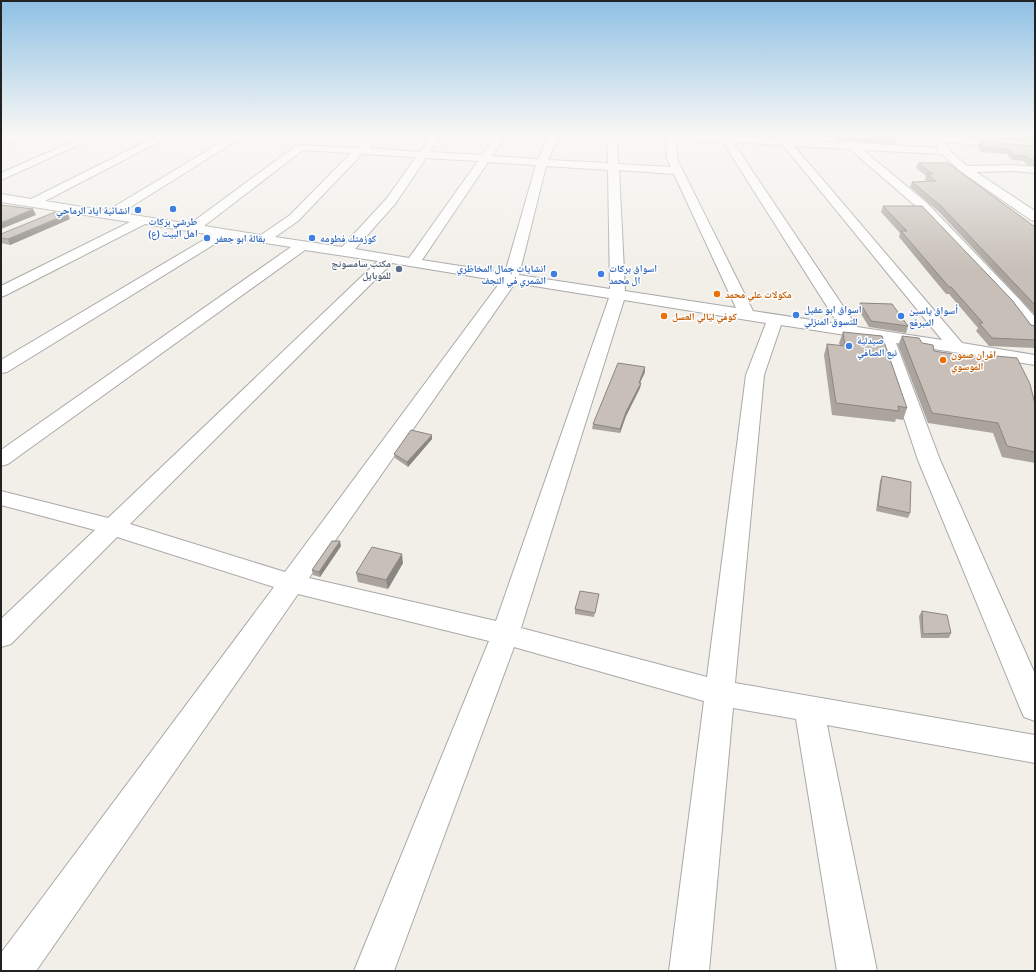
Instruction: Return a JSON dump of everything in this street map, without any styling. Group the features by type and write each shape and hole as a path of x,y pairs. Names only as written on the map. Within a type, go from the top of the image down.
{"street":[{"path":"32,203 79,179"},
{"path":"109,215 168,179"},
{"path":"193,228 258,179"},
{"path":"264,239 294,218 332,179"},
{"path":"345,252 391,201 406,179"},
{"path":"413,262 470,179"},
{"path":"12,971 511,278 537,179"},
{"path":"374,971 505,634 618,295 613,179"},
{"path":"681,179 747,315"},
{"path":"752,179 851,331"},
{"path":"819,179 957,348"},
{"path":"894,179 923,206 1016,303 1035,328"},
{"path":"979,179 1035,217"},
{"path":"1,198 1028,359 1035,377"},
{"path":"1017,205 1035,203"},
{"path":"44,217 66,208"},
{"path":"1,292 144,220"},
{"path":"1,368 224,233"},
{"path":"1,460 304,245"},
{"path":"1,636 388,259"},
{"path":"689,971 756,375 775,319"},
{"path":"885,337 929,460 1035,708"},
{"path":"1,498 112,527 291,583 505,634 720,693 1035,749"},
{"path":"809,709 856,971"}],"building":[{"path":"934,179 970,179 1035,227 1035,305 941,206 912,182 936,181"},
{"path":"1,205 33,209 1,223"},
{"path":"883,206 922,206 1012,300 1031,325 1035,326 1035,340 992,338 979,323 983,323 951,287 949,287 901,231 907,231"},
{"path":"55,212 68,214 8,239 1,238 1,234"},
{"path":"860,303 892,304 908,326 871,321"},
{"path":"843,332 882,336 907,408 898,406 899,411 836,403 827,344 845,346"},
{"path":"902,336 919,338 922,343 933,345 934,351 979,358 978,355 997,358 996,356 1017,358 1030,384 1035,404 1035,452 1007,446 998,423 932,413"},
{"path":"618,363 645,367 639,383 641,383 626,412 620,429 593,424"},
{"path":"411,430 432,435 407,462 394,454"},
{"path":"882,476 911,482 910,513 878,506"},
{"path":"332,541 340,541 319,572 312,570"},
{"path":"372,547 402,554 386,580 356,573"},
{"path":"580,591 599,594 595,613 575,609"},
{"path":"922,611 947,615 951,633 923,634"}],"place":[{"name":"طرشي بركات اهل البيت (ع)","path":"173,209"},
{"name":"انشائية اياد الرماحي","path":"138,210"},
{"name":"بقالة ابو جعفر","path":"207,238"},
{"name":"كوزمتك فطومه","path":"312,238"},
{"name":"مكتب سامسونج للموبايل","path":"399,269"},
{"name":"انشايات جمال المخاظري الشمري في النجف","path":"554,274"},
{"name":"اسواق بركات ال محمد","path":"601,274"},
{"name":"مكولات علي محمد","path":"717,294"},
{"name":"اسواق ابو عقيل للتسوق المنزلي","path":"796,315"},
{"name":"كوفي ليالي العسل","path":"664,316"},
{"name":"أسواق ياسين المبرقع","path":"901,316"},
{"name":"صيدلية نبع الصافي","path":"849,346"},
{"name":"افران صمون الموسوي","path":"943,360"}]}
